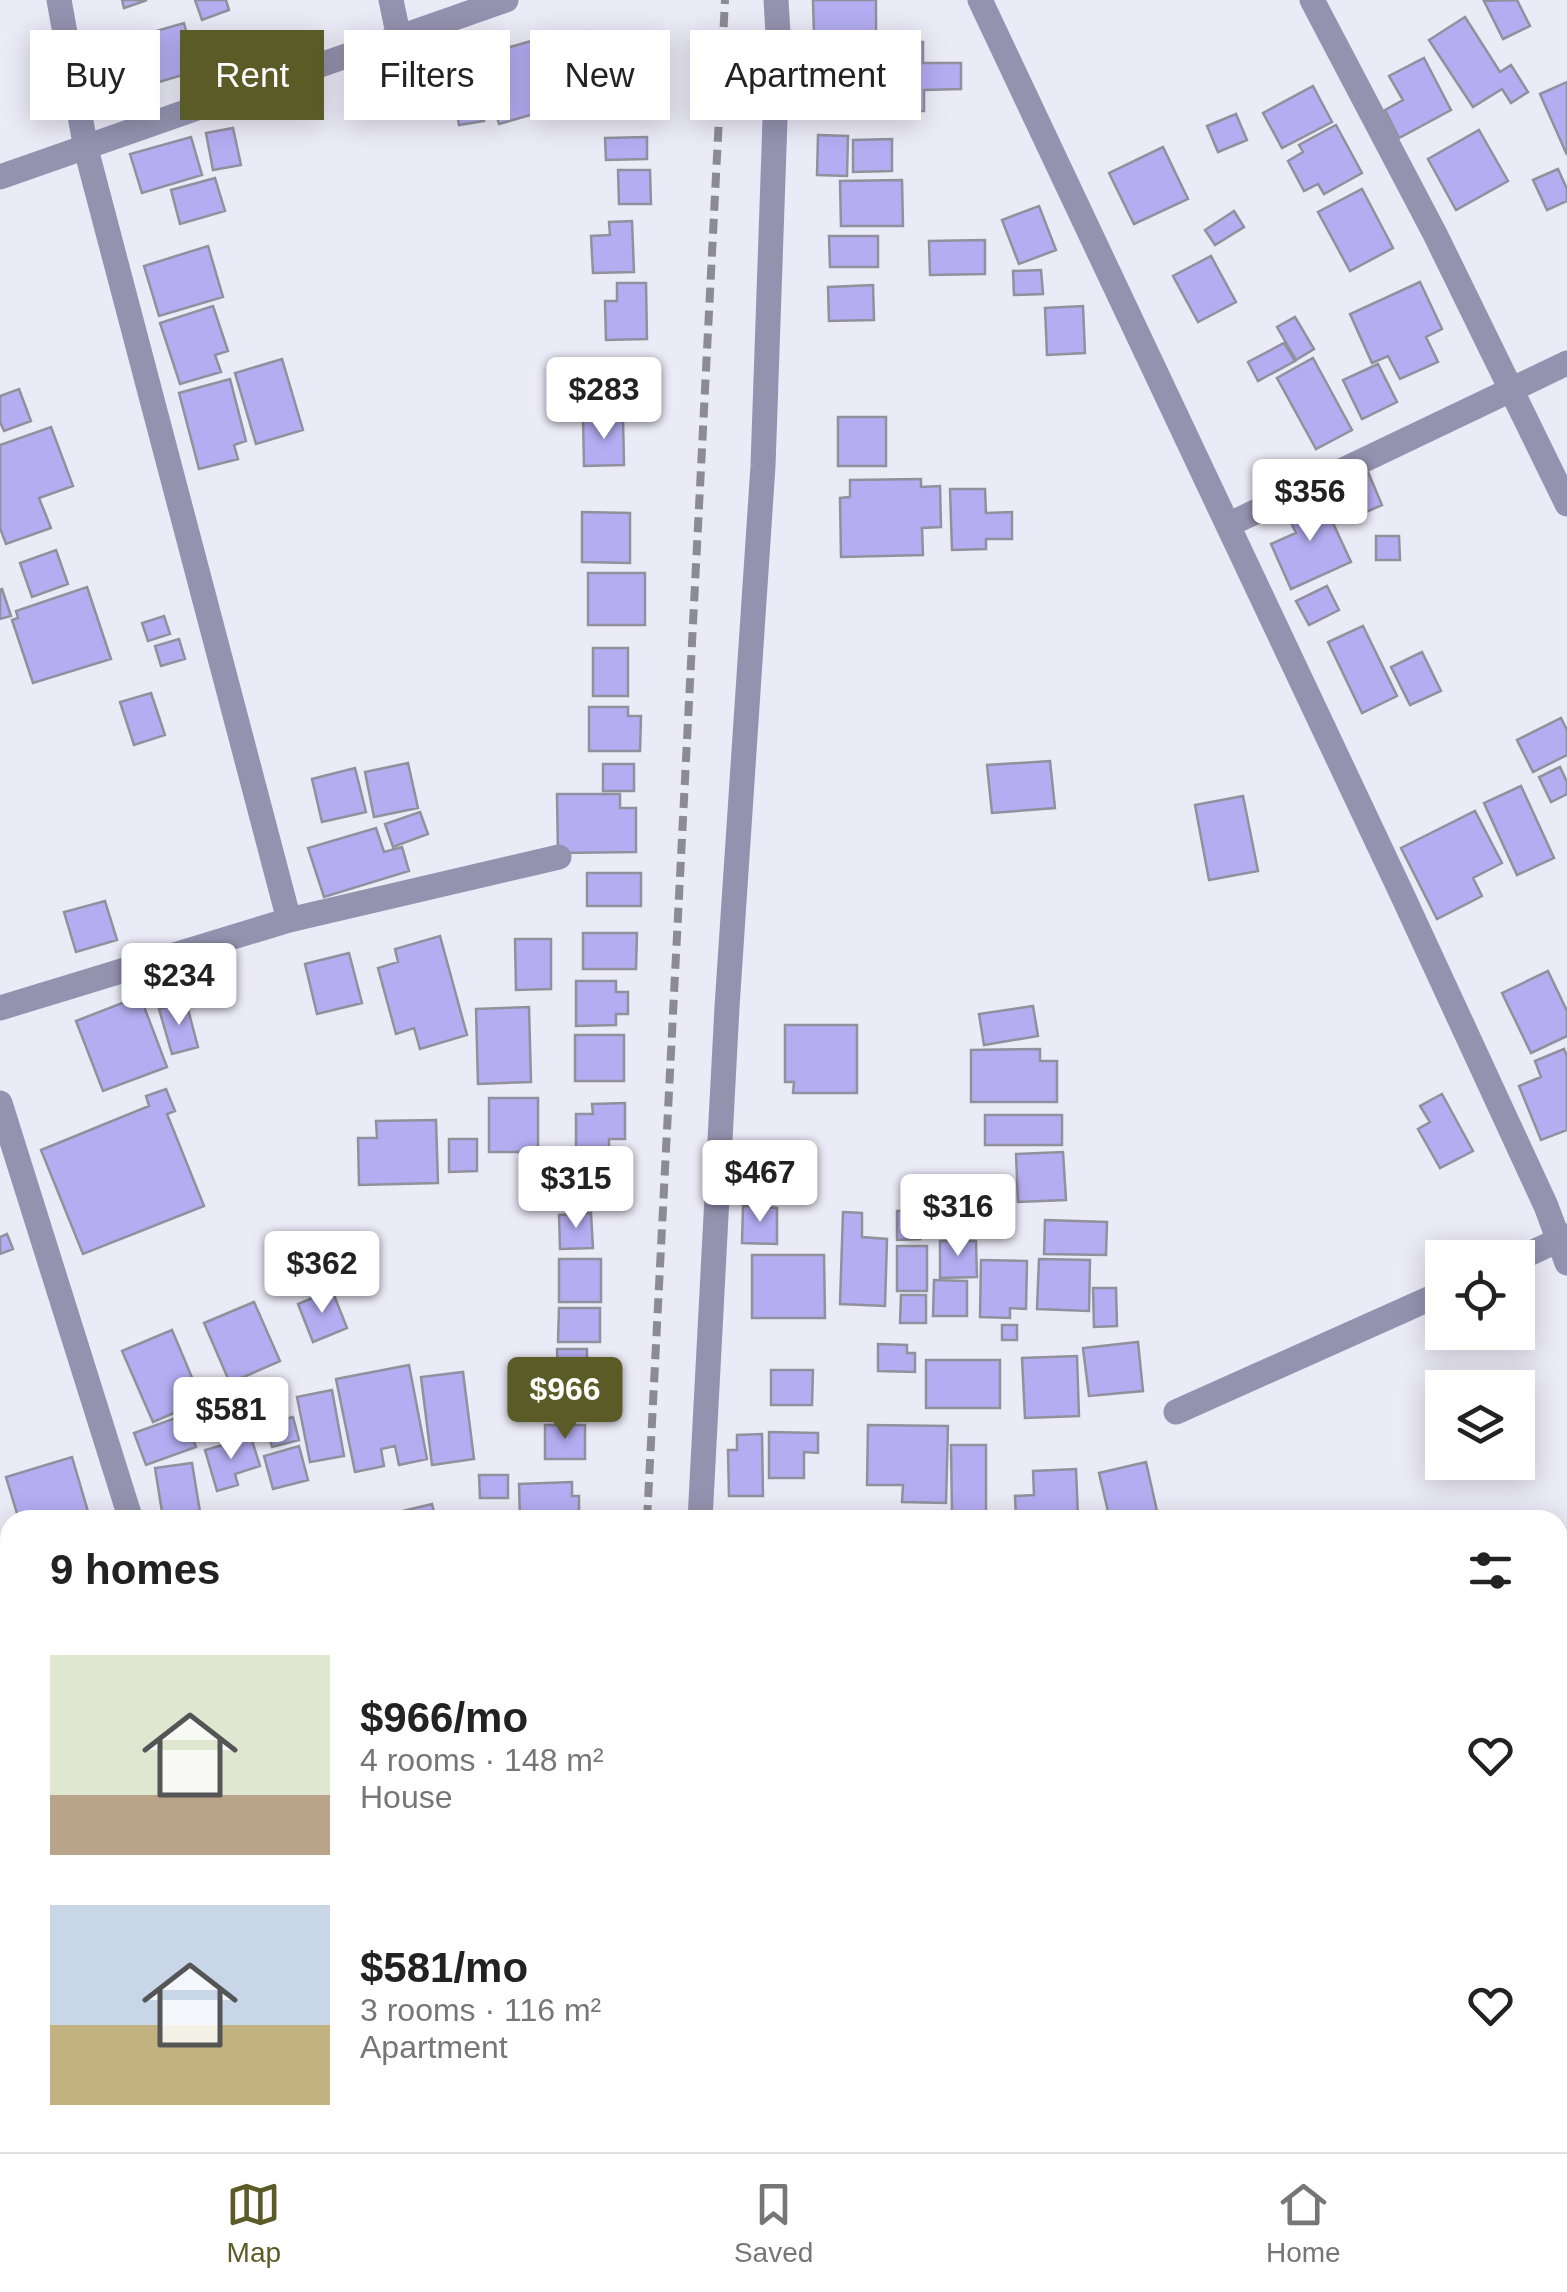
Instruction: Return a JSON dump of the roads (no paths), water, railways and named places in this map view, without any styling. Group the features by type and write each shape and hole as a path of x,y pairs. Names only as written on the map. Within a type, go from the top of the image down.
{"street":[{"path":"59,0 86,149 289,920"},
{"path":"391,0 397,30"},
{"path":"422,30 506,0"},
{"path":"701,1510 727,1007 763,466 776,0"},
{"path":"980,0 1564,1247 1535,1255"},
{"path":"1312,0 1435,234 1567,504"},
{"path":"0,177 344,58"},
{"path":"1228,525 1567,363"},
{"path":"0,1008 289,920 559,856"},
{"path":"0,1103 129,1510"},
{"path":"1176,1412 1425,1300"}],"railway":[{"path":"648,1510 725,0"}]}
